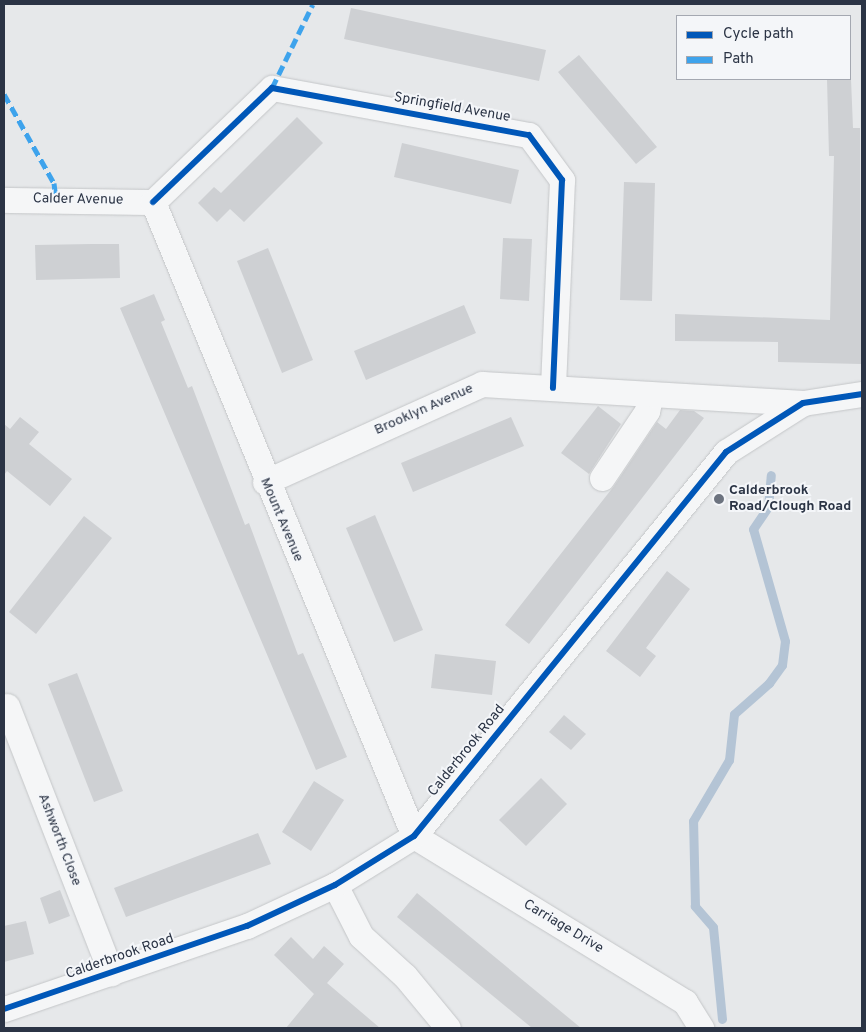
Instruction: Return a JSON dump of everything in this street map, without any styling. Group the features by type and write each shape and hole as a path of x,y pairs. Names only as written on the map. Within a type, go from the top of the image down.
{"street":[{"name":"Springfield Avenue","path":"153,202 272,88 530,135 562,180 553,388"},
{"name":"Calder Avenue","path":"4,200 153,202"},
{"name":"Mount Avenue","path":"153,202 265,482 414,836"},
{"name":"Brooklyn Avenue","path":"265,482 482,384 803,403"},
{"path":"602,478 647,411 651,394"},
{"name":"Calderbrook Road","path":"4,1009 247,926 336,885 414,836 726,452 803,403 862,394"},
{"name":"Ashworth Close","path":"7,706 111,973"},
{"name":"Carriage Drive","path":"414,836 686,1002 701,1028"},
{"path":"336,885 361,936 405,976 448,1028"}],"building":[{"path":"351,8 546,50 539,81 344,39"},
{"path":"579,55 657,147 636,164 558,72"},
{"path":"851,79 853,128 860,128 861,364 778,362 778,342 675,341 675,314 830,320 834,156 829,156 827,80"},
{"path":"297,117 323,143 244,222 230,209 217,222 198,203 214,187 221,193"},
{"path":"402,143 519,170 511,204 394,177"},
{"path":"624,182 655,183 652,301 620,300"},
{"path":"503,238 532,239 529,301 500,299"},
{"path":"119,244 120,278 36,280 35,245"},
{"path":"268,248 313,360 282,373 237,261"},
{"path":"154,294 165,320 161,322 188,388 192,386 245,525 249,523 298,655 303,653 347,757 316,770 120,308"},
{"path":"464,305 476,333 366,380 354,351"},
{"path":"598,406 621,424 589,474 561,453"},
{"path":"680,410 694,411 704,418 529,644 505,625 614,486 657,422 666,429"},
{"path":"20,417 39,432 29,444 72,479 50,506 7,471 4,475 4,424 10,429"},
{"path":"511,417 524,446 413,492 401,463"},
{"path":"375,515 423,630 394,642 346,528"},
{"path":"84,516 112,538 36,634 9,612"},
{"path":"667,571 690,589 646,648 656,656 640,677 606,651"},
{"path":"435,654 496,661 492,695 431,688"},
{"path":"77,673 123,791 94,802 48,684"},
{"path":"564,715 586,734 571,750 549,732"},
{"path":"541,778 567,804 526,846 499,820"},
{"path":"314,781 344,800 311,851 282,832"},
{"path":"258,833 271,864 126,917 114,888"},
{"path":"60,890 70,916 49,924 40,898"},
{"path":"417,893 581,1028 532,1028 397,917"},
{"path":"26,921 34,954 4,962 4,926"},
{"path":"291,937 313,959 324,946 344,964 327,983 380,1028 286,1028 314,994 274,955"}],"waterway":[{"path":"722,1019 713,927 695,906 693,821 729,760 734,714 769,683 782,665 785,641 753,529 768,507 771,475"}],"marked path":[{"path":"272,88 313,4"},
{"path":"4,94 54,183 56,199"}],"cycle path":[{"path":"153,202 272,88 529,135 562,180 553,388"},
{"path":"4,1009 247,926 335,885 414,836 726,452 803,403 862,394"}],"place":[{"name":"Calderbrook Road/Clough Road","path":"719,499"}]}
